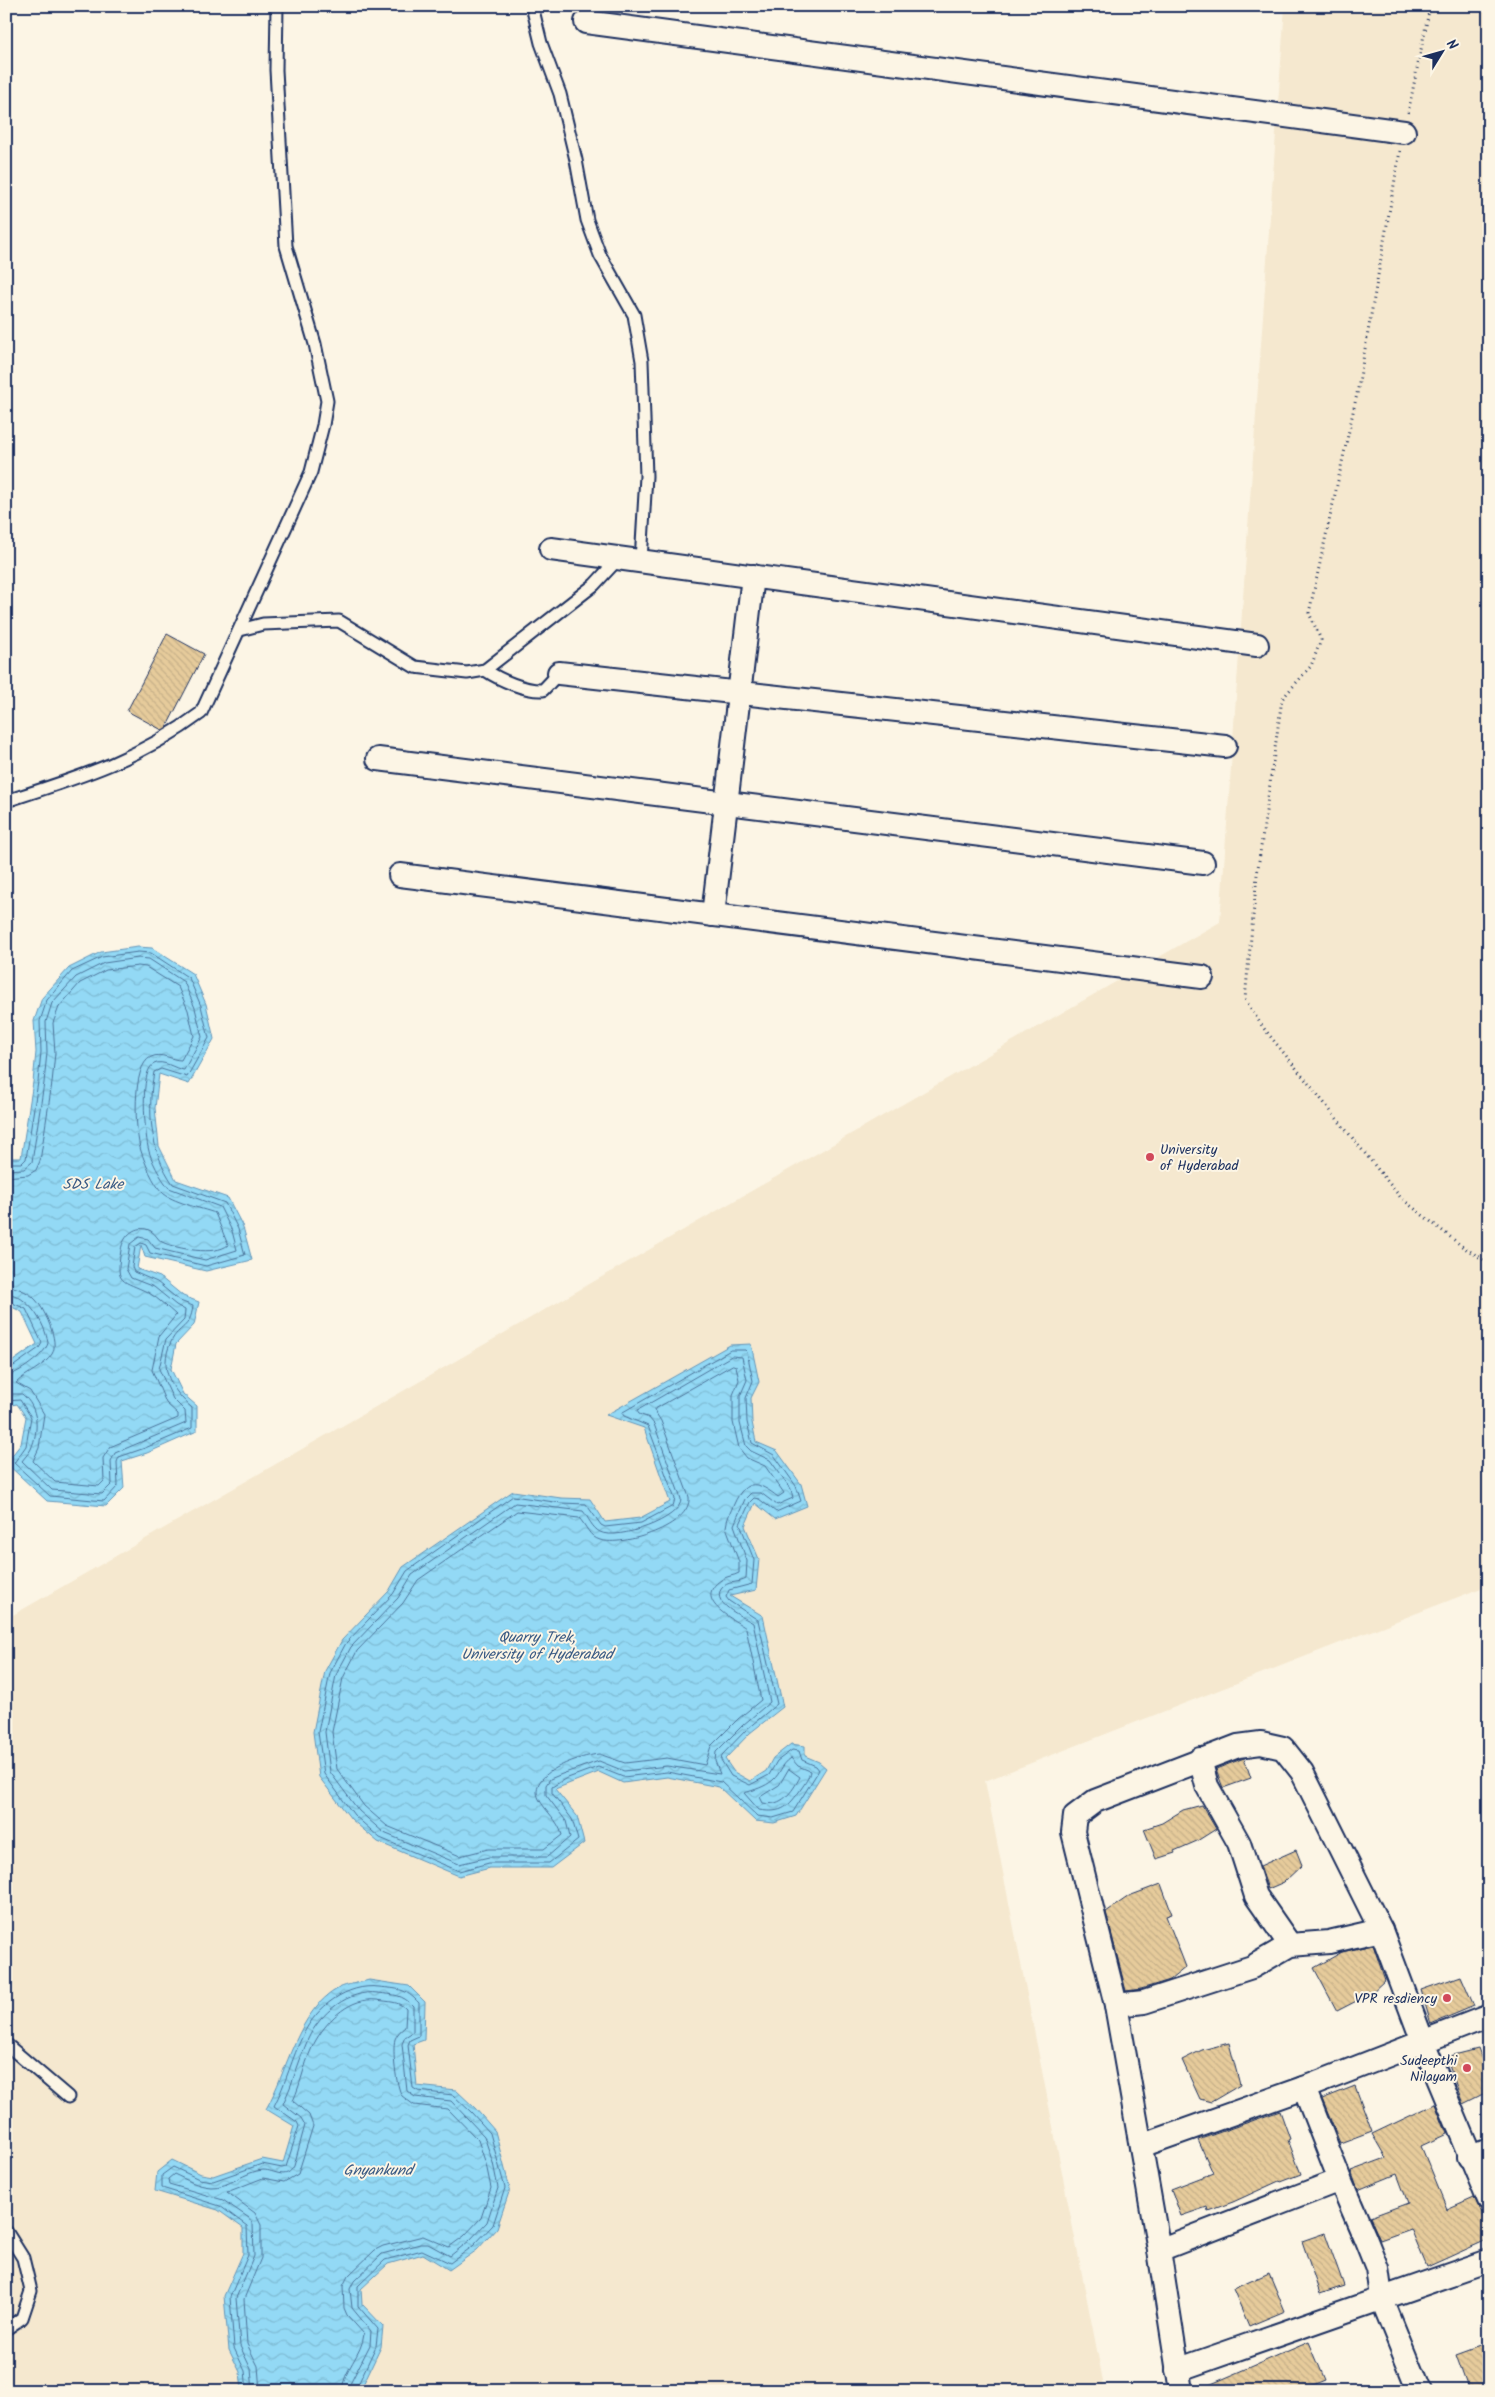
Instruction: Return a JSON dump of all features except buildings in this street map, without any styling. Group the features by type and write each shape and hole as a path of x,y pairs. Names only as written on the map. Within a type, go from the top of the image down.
{"street":[{"path":"586,22 1404,132"},
{"path":"551,549 1258,645"},
{"path":"713,915 728,803 753,576"},
{"path":"559,673 1225,746"},
{"path":"378,759 1203,863"},
{"path":"400,875 1202,978"},
{"path":"1489,2200 1479,2153 1423,2042 1381,1930 1302,1772 1283,1748 1261,1743 1238,1746 1200,1759 1095,1801 1075,1816 1073,1832 1116,2005 1160,2250 1179,2380 1381,2297 1489,2261"},
{"path":"1200,1759 1207,1786 1239,1844 1256,1896 1290,1945"},
{"path":"1116,2005 1144,2002 1252,1967 1290,1945 1329,1942 1381,1930"},
{"path":"1141,2146 1304,2088 1489,2016"},
{"path":"1304,2088 1377,2268 1381,2297 1419,2391"},
{"path":"1160,2250 1340,2180"}],"lane":[{"path":"6,801 114,765 172,735 201,713 311,472 323,426 327,401 315,344 286,246 276,70 277,6"},
{"path":"532,6 541,43 560,94 576,160 587,220 600,256 634,315 642,361 646,476 641,561"},
{"path":"240,630 263,624 339,621 415,666 467,673 485,670 594,585 619,558"},
{"path":"485,670 494,676 535,690 543,690 559,673"},
{"path":"6,2044 68,2097"},
{"path":"6,2231 23,2258 31,2291 22,2318 6,2329"}],"path":[{"path":"1430,6 1404,132 1357,394 1309,613 1321,640 1311,666 1282,699 1257,874 1245,999 1262,1026 1402,1198 1464,1247 1489,1263"}],"shaded area":[{"name":"University of Hyderabad","path":"1285,6 1489,6 1489,1585 985,1781 1105,2391 6,2391 6,1619 1220,922"}],"water":[{"name":"SDS Lake","path":"138,947 152,948 193,974 206,1004 214,1039 189,1084 159,1074 155,1108 159,1146 176,1180 228,1198 243,1227 252,1260 206,1271 145,1257 141,1245 137,1269 160,1277 183,1296 199,1302 194,1325 176,1344 171,1369 183,1394 197,1406 197,1431 147,1453 122,1461 124,1488 106,1506 47,1501 6,1463 21,1444 26,1417 17,1404 6,1406 6,1366 37,1344 22,1312 6,1304 6,1158 21,1158 36,1052 34,1021 42,998 69,968 101,952"},
{"name":"Quarry Trek, University of Hyderabad","path":"751,1344 759,1382 751,1398 752,1422 756,1442 777,1451 801,1484 807,1506 775,1519 755,1503 745,1526 759,1559 756,1590 730,1596 763,1616 783,1707 750,1733 725,1759 734,1772 750,1781 766,1771 773,1758 791,1744 805,1746 805,1756 819,1762 826,1768 796,1816 774,1823 755,1821 719,1787 667,1777 623,1783 599,1772 555,1789 577,1816 584,1843 551,1868 490,1868 459,1876 378,1842 351,1819 319,1777 313,1732 325,1671 342,1640 389,1591 403,1567 513,1491 561,1498 590,1499 605,1522 640,1518 670,1502 644,1428 606,1415 730,1345"},
{"name":"Gnyankund","path":"369,1980 409,1986 425,2002 424,2040 413,2044 417,2086 456,2090 475,2108 495,2131 510,2189 497,2228 477,2250 449,2270 423,2254 388,2264 361,2289 362,2304 383,2326 381,2347 360,2391 242,2391 240,2372 229,2350 224,2296 243,2253 243,2228 218,2210 155,2191 157,2172 172,2160 201,2174 213,2176 262,2159 283,2163 294,2126 266,2109 295,2042 313,2011 325,1998 339,1988"}],"place":[{"name":"University of Hyderabad","path":"1150,1157"},
{"name":"VPR resdiency","path":"1447,1998"},
{"name":"Sudeepthi Nilayam","path":"1467,2068"}]}
